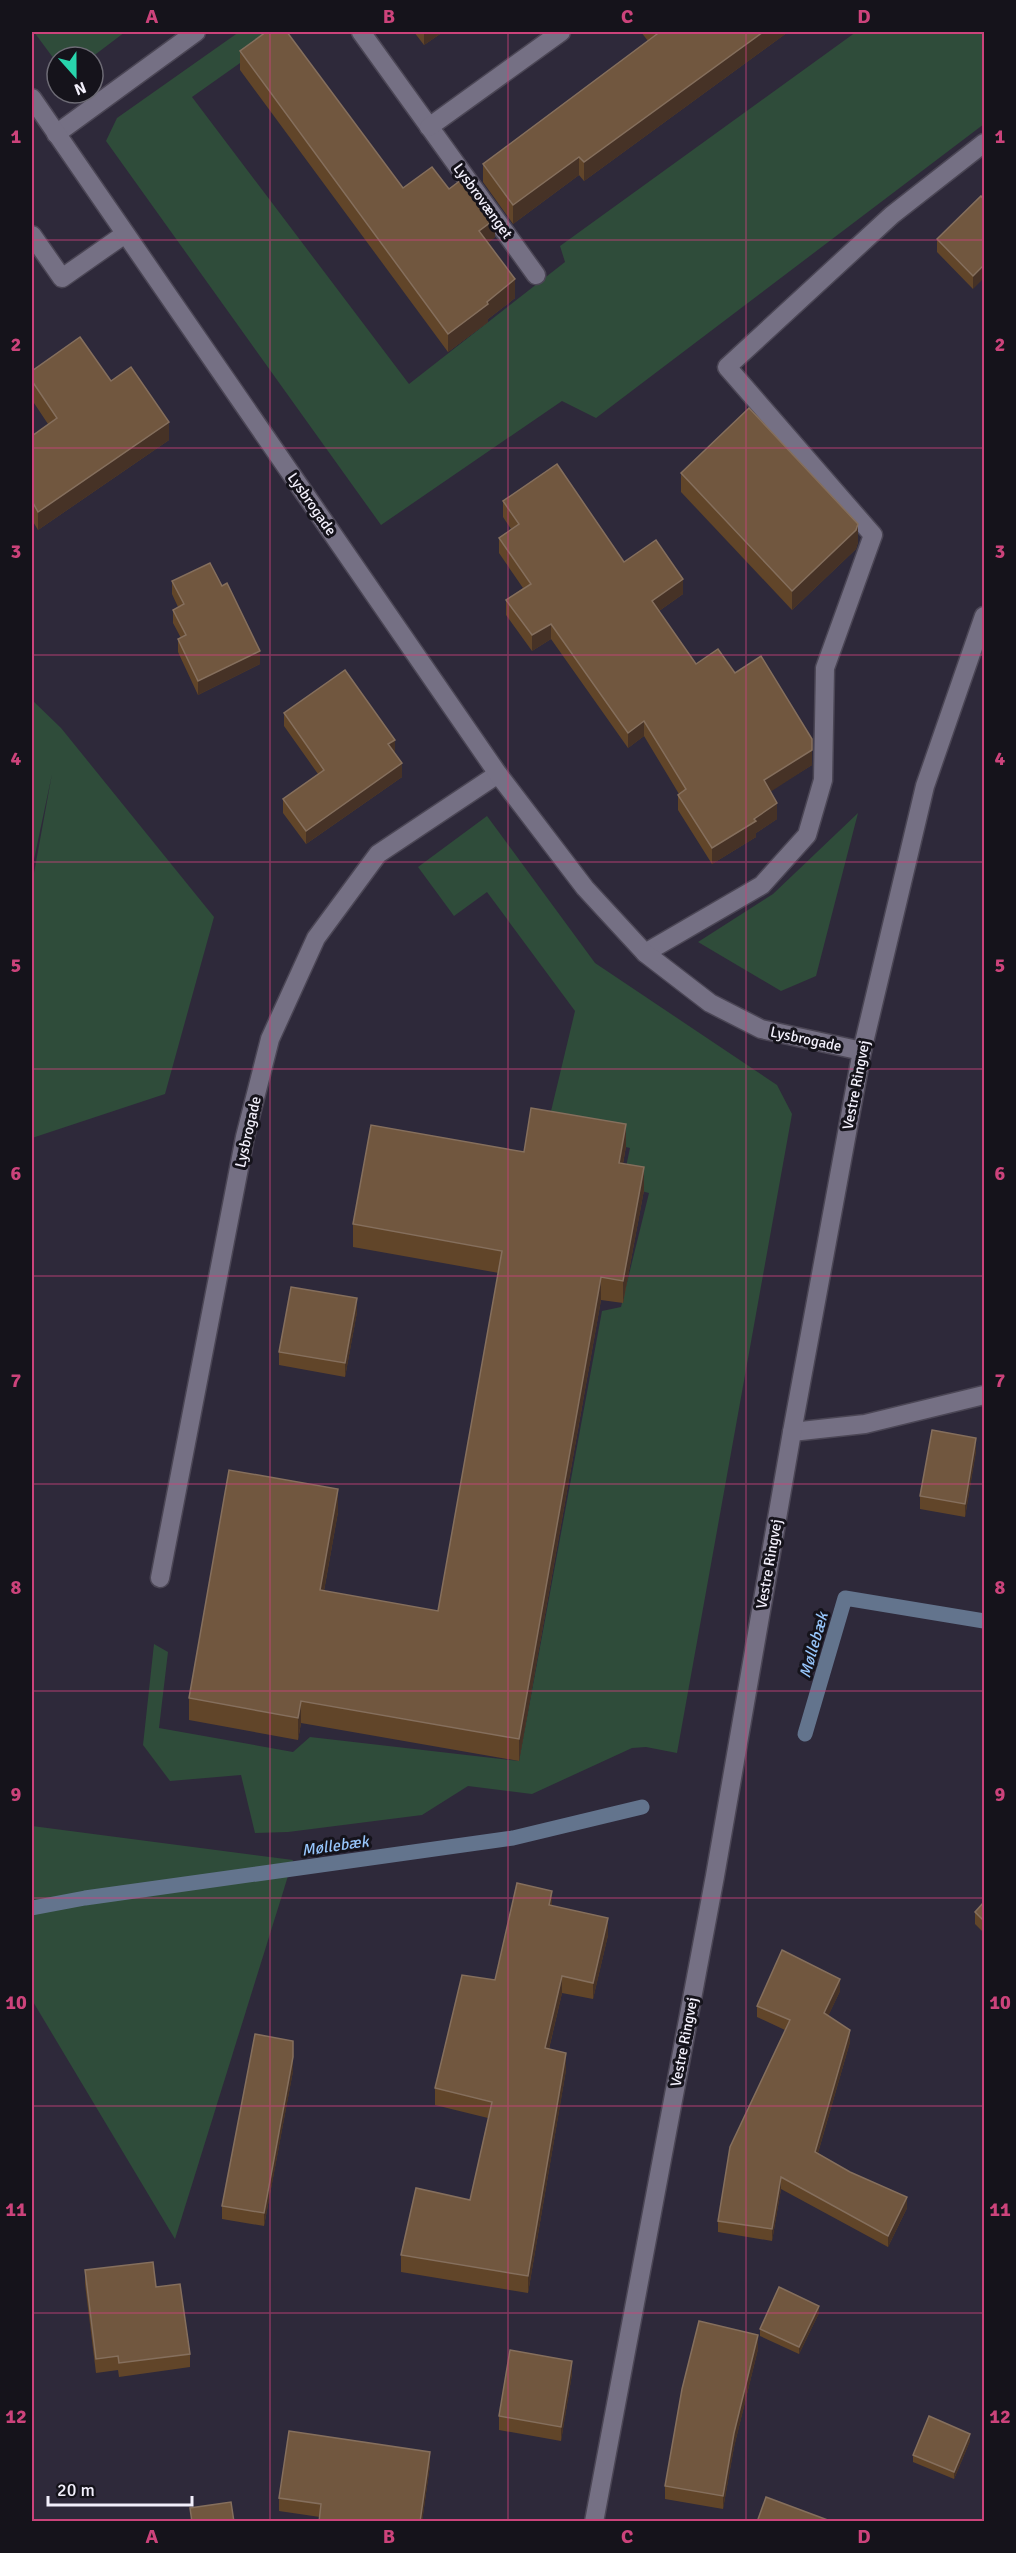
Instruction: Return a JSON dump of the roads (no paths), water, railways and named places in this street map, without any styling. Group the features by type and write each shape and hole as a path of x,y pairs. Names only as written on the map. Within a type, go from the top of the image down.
{"street":[{"path":"56,134 196,32"},
{"name":"Lysbrovænget","path":"361,32 536,274"},
{"path":"429,127 561,32"},
{"name":"Lysbrogade","path":"32,98 498,774 585,888 645,953 710,1003 761,1029 862,1051"},
{"path":"645,953 762,885 807,835 823,780 825,668 873,535 727,367 892,215 984,143"},
{"path":"32,235 62,278 125,234"},
{"name":"Vestre Ringvej","path":"594,2522 715,1876 792,1432 862,1051 925,786 984,615"},
{"name":"Lysbrogade","path":"160,1578 245,1137 270,1039 316,938 378,854 498,774"},
{"path":"792,1432 865,1424 984,1395"}],"waterway":[{"name":"Møllebæk","path":"805,1734 845,1598 984,1621"},
{"name":"Møllebæk","path":"32,1908 85,1898 513,1838 642,1807"}]}
